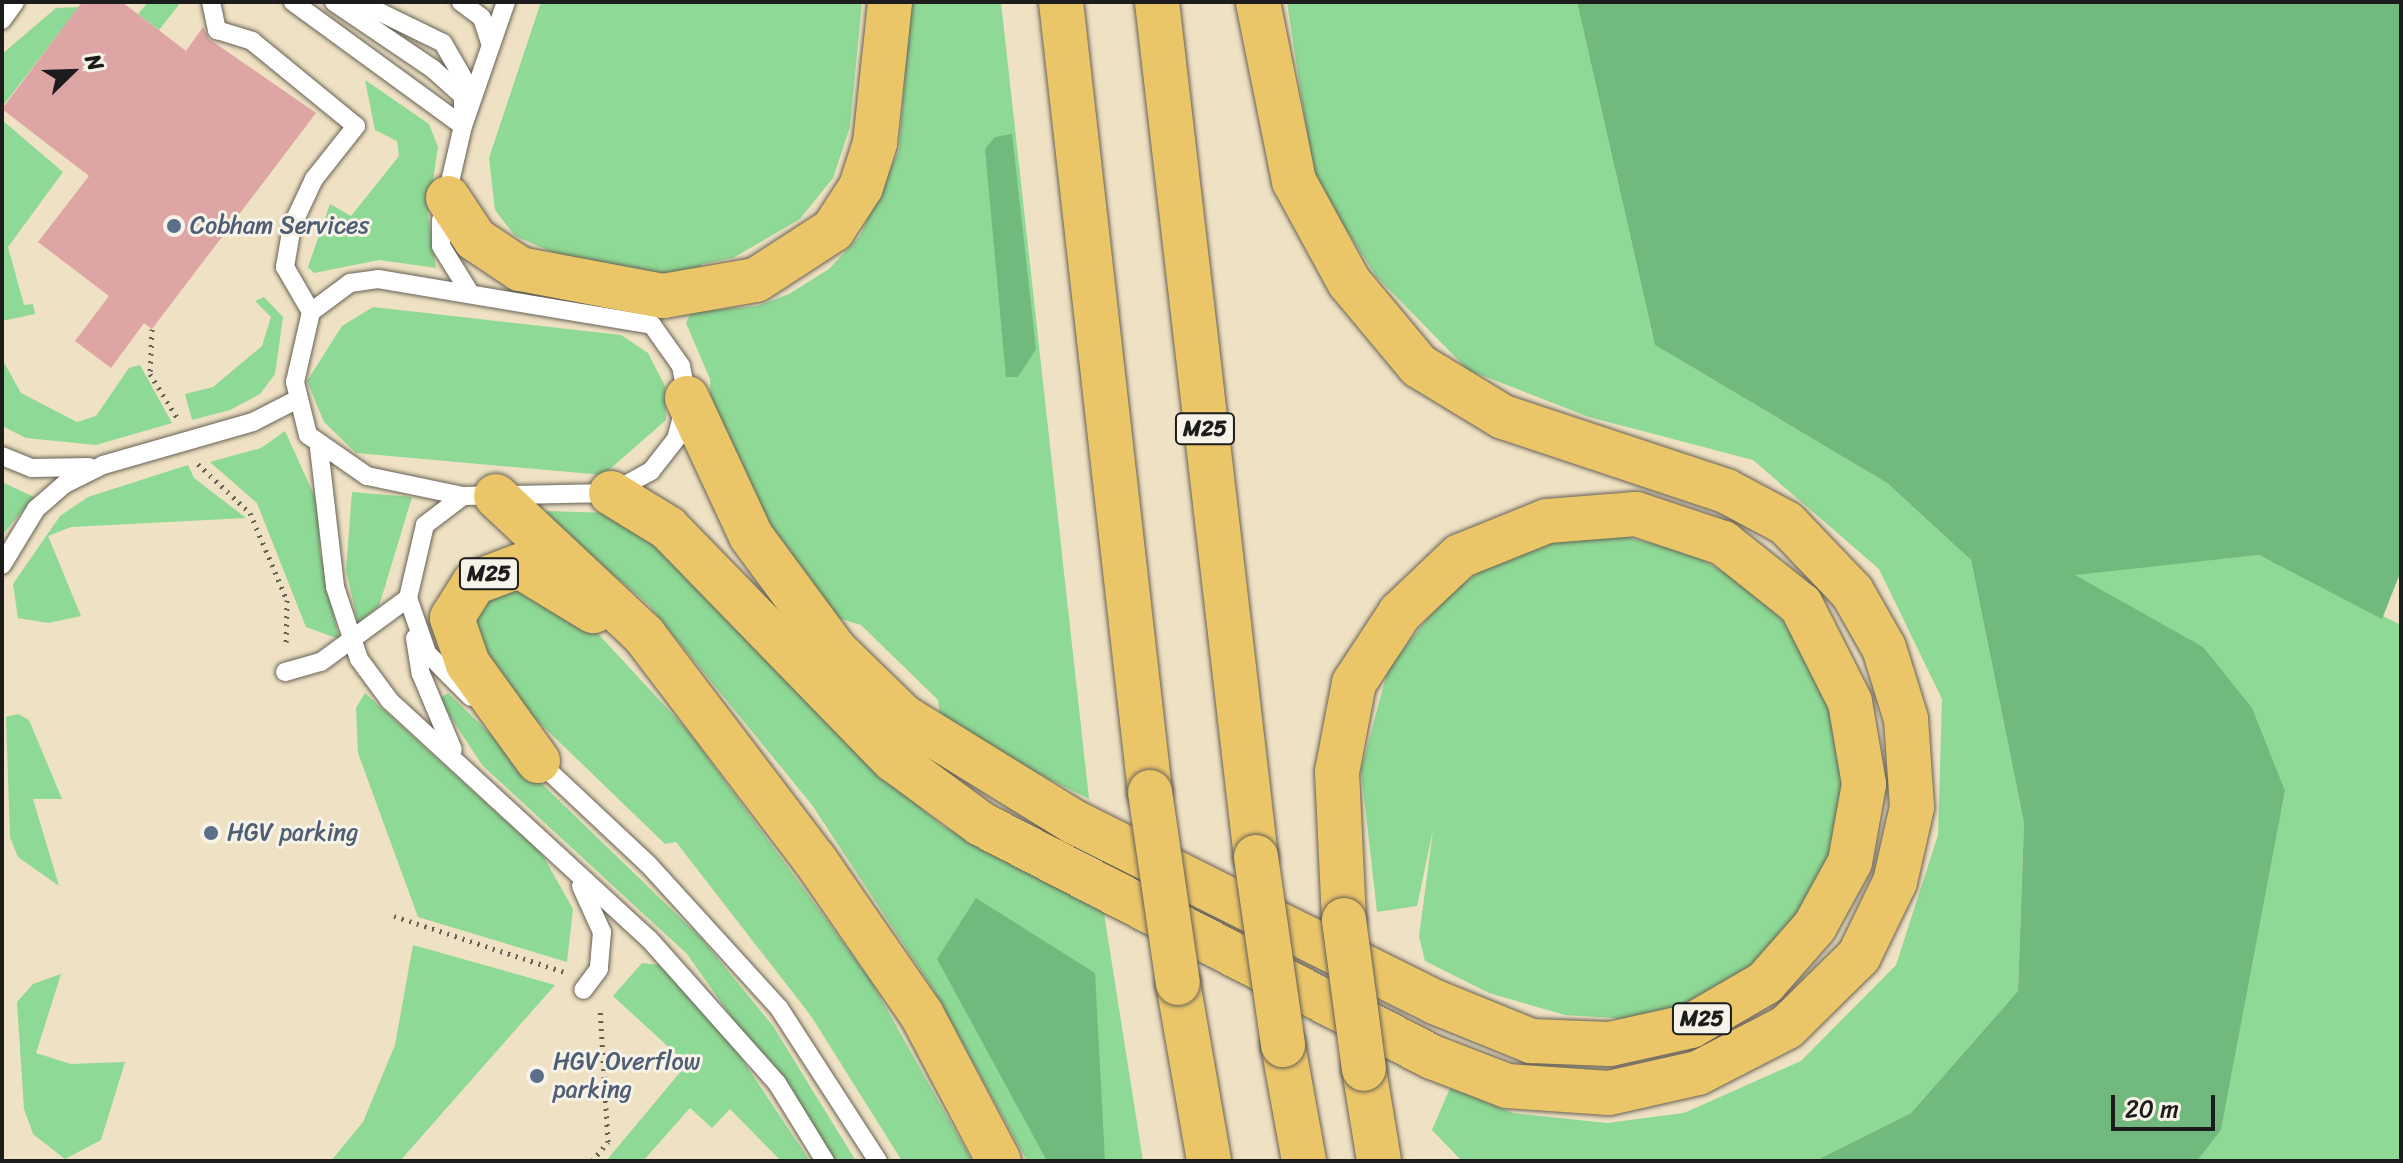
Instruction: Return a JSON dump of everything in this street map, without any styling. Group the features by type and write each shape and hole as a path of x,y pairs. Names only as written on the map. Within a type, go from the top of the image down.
{"highway":[{"path":"448,198 475,239 520,269 663,296 756,280 833,230 861,187 875,143 890,2"},
{"path":"1061,2 1150,792 1178,983 1209,1161"},
{"name":"M25","path":"1157,2 1256,857 1283,1045 1304,1161"},
{"name":"M25","path":"611,493 679,538 894,760 981,824 1432,1057 1507,1086 1609,1093 1698,1073 1787,1027 1859,956 1895,882 1912,807 1906,719 1884,648 1852,592 1786,523 1726,491 1503,417 1419,366 1349,282 1294,181 1258,2"},
{"name":"M25","path":"687,398 751,536 825,638 904,717 1074,822 1435,1002 1531,1041 1610,1044 1691,1026 1765,983 1815,926 1850,862 1864,784 1850,702 1801,605 1723,543 1636,514 1547,521 1460,556 1400,613 1354,683 1337,772 1344,920 1364,1069 1379,1161"},
{"name":"M25","path":"480,496 614,601 678,682 871,936 999,1161"},
{"name":"M25","path":"538,761 457,643 452,618 461,596 494,571 519,566 550,580 678,682"}],"lane":[{"path":"2,20 15,2"},
{"path":"211,2 217,30 252,41 356,126 314,179 292,226 285,267 311,312 294,401 319,448 335,587 352,643 390,701 458,760 570,871 649,939 777,1083 825,1161"},
{"path":"293,2 463,126"},
{"path":"334,2 463,96 463,126"},
{"path":"359,2 443,43 473,95"},
{"path":"461,2 479,10 491,51"},
{"path":"470,293 441,246 463,126 506,2"},
{"path":"311,312 350,283 378,279 652,325 668,340 687,398 665,455 636,483 611,493 480,496 367,476 319,448"},
{"path":"2,456 32,468 103,465 253,422 294,401"},
{"path":"2,565 36,509 103,465"},
{"path":"458,760 421,674 408,598 425,525 480,496"},
{"path":"285,672 352,643 408,598"},
{"path":"413,624 427,653 648,864 779,1008 878,1161"},
{"path":"570,871 589,896 602,932 599,969 583,990"}],"path":[{"path":"152,329 150,374 190,440 202,475 250,513 275,567 287,600 285,672"},
{"path":"394,916 566,973 602,1010 608,1142 592,1161"}],"green space":[{"path":"148,2 181,2 159,30 138,14"},
{"path":"541,2 862,2 850,127 833,178 800,219 733,258 702,264 700,280 559,255 515,236 495,210 489,158"},
{"path":"911,2 1001,2 1089,799 941,725 938,700 861,625 831,616 786,556 711,417 710,379 686,323 691,312 757,306 789,294 829,269 860,236 899,150"},
{"path":"1287,2 1577,2 1655,345 1887,483 1971,560 2024,823 2018,991 1911,1113 1815,1161 1462,1161 1432,1130 1450,1088 1513,1113 1607,1123 1684,1113 1801,1061 1896,965 1938,835 1942,699 1879,569 1753,460 1589,417 1468,370 1376,276 1314,179"},
{"path":"1577,2 2401,2 2401,571 2382,619 2259,555 2075,575 2203,647 2252,708 2285,791 2221,1130 2197,1161 1815,1161 1911,1113 2018,991 2024,823 1971,560 1887,483 1655,345"},
{"path":"79,7 2,107 2,54 56,8"},
{"path":"365,80 429,124 438,147 428,214 436,268 379,260 314,273 308,267 330,204 351,216 399,156 397,141 375,130"},
{"path":"2,120 63,172 8,247 24,305 33,304 35,314 2,321"},
{"path":"1012,134 1036,349 1018,377 1006,377 985,149 995,137"},
{"path":"264,297 283,317 275,374 260,394 230,410 192,420 185,394 213,387 262,346 271,317 255,301"},
{"path":"373,307 621,335 648,353 665,386 666,420 603,475 356,453 324,422 307,381 342,326"},
{"path":"2,359 21,393 77,422 96,416 129,368 140,365 172,423 96,445 26,438 2,426"},
{"path":"285,431 319,506 320,552 339,639 306,627 257,503 210,462 261,448"},
{"path":"188,465 194,478 246,518 71,527 48,536 81,616 48,623 18,618 13,584 60,516 88,497"},
{"path":"2,482 34,497 2,535"},
{"path":"352,492 412,497 379,606 358,623 346,570"},
{"path":"547,511 607,513 645,526 856,752 941,825 1104,913 1143,1161 1027,1161 933,989 812,805 648,604 543,516"},
{"path":"1626,537 1690,553 1747,585 1798,636 1830,701 1843,771 1835,843 1806,908 1759,963 1698,1001 1629,1019 1565,1015 1489,993 1425,961 1419,937 1433,830 1417,906 1377,912 1361,770 1388,669 1445,596 1497,560 1560,539"},
{"path":"2259,555 2401,625 2401,1161 2197,1161 2221,1129 2285,791 2073,574"},
{"path":"509,589 531,589 590,625 688,731 871,981 972,1161 902,1161 811,1016 676,842 665,844 519,703 471,626 479,606"},
{"path":"365,693 542,854 573,909 567,962 418,917 358,753 356,708"},
{"path":"448,693 700,937 773,1026 856,1161 833,1161 687,954 482,765 439,699"},
{"path":"18,714 29,720 62,799 33,799 59,886 18,857 10,837 6,717"},
{"path":"976,898 1095,973 1105,1161 1047,1161 937,959"},
{"path":"413,945 555,985 400,1161 331,1161 363,1122 395,1045"},
{"path":"642,963 659,965 721,1028 810,1161 781,1161 730,1109 712,1128 690,1108 643,1161 606,1161 687,1064 613,996"},
{"path":"61,974 36,1053 71,1064 125,1062 101,1140 65,1159 33,1134 24,1109 17,1002 33,984"}],"building":[{"path":"82,2 122,2 186,51 203,27 209,39 316,113 152,329 144,323 111,368 75,341 109,296 38,242 89,176 2,109"}],"place":[{"name":"Cobham Services","path":"174,226"},
{"name":"HGV parking","path":"211,833"},
{"name":"HGV Overflow parking","path":"537,1076"}]}
